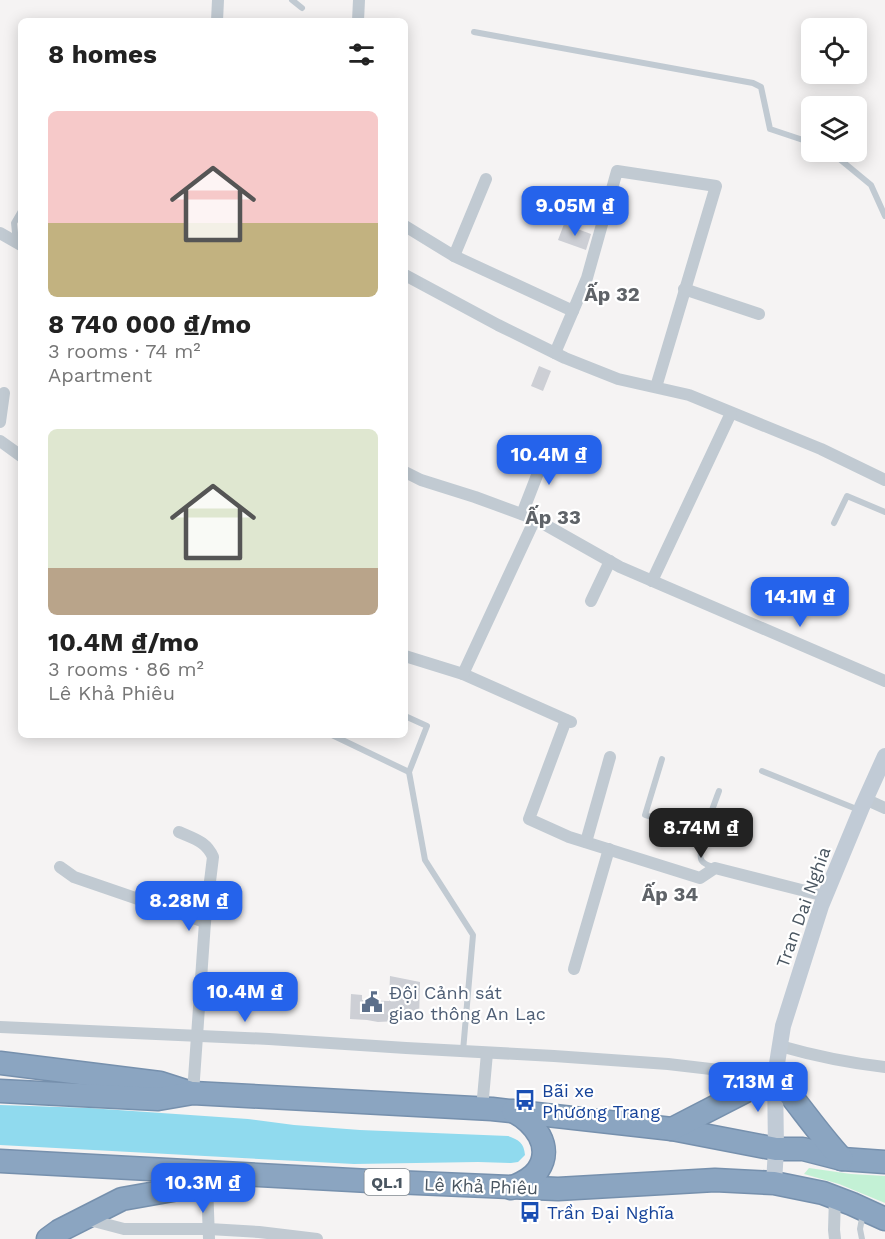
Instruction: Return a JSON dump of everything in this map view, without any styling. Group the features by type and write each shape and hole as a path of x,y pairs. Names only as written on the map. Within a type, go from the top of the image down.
{"highway":[{"path":"0,1063 160,1083 193,1093"},
{"path":"672,1129 775,1076 842,1159"},
{"path":"0,1091 158,1099 193,1093 513,1111 672,1129 776,1149 803,1149 842,1159 885,1162"},
{"path":"511,1188 534,1175 542,1162 544,1150 534,1126 513,1111"},
{"path":"776,1149 804,1162 885,1174"},
{"name":"Lê Khả Phiêu","path":"0,1161 511,1188 566,1189 715,1180 774,1183 823,1193 885,1219"},
{"path":"56,1236 122,1199 265,1174"}],"main road":[{"name":"Tran Dai Nghia","path":"775,1076 783,1026 825,896 885,756"},
{"path":"774,1183 775,1076"}],"street":[{"path":"217,18 218,0"},
{"path":"358,18 359,0"},
{"path":"555,353 587,278 617,171 716,186 656,387"},
{"path":"454,256 486,179"},
{"path":"408,227 454,256 573,311"},
{"path":"0,233 18,244"},
{"path":"408,277 555,353 618,379 689,395 821,448 885,480"},
{"path":"684,289 759,314"},
{"path":"0,422 4,393"},
{"path":"652,581 730,413"},
{"path":"0,441 18,454"},
{"path":"522,514 548,447"},
{"path":"408,474 535,519 610,561 652,581 885,681"},
{"path":"463,674 535,519"},
{"path":"591,601 610,561"},
{"path":"408,657 463,674 569,721 529,819 569,837 700,878 715,868 825,896"},
{"path":"586,842 610,757"},
{"path":"863,805 885,808"},
{"path":"179,832 205,844 213,857 205,922 193,1093"},
{"path":"574,969 609,849"},
{"path":"60,867 74,876 205,922"},
{"path":"0,1027 554,1056 668,1064 775,1076"},
{"path":"780,1046 850,1063 885,1067"},
{"path":"482,1109 487,1053"},
{"path":"207,1184 209,1234"},
{"path":"835,1198 835,1239"},
{"path":"84,1219 151,1234 259,1232 317,1239"}],"lane":[{"path":"292,0 302,8"},
{"path":"474,32 753,83 761,87 770,129 801,139"},
{"path":"844,162 871,184 885,216"},
{"path":"18,216 14,223 18,244"},
{"path":"834,523 847,496 885,512"},
{"path":"408,717 427,726 410,772 425,860 473,935 463,1051"},
{"path":"338,738 410,772"},
{"path":"662,759 645,815 704,834"},
{"path":"762,771 863,805"},
{"path":"715,868 704,863 700,858 704,834 719,791"},
{"path":"862,1239 860,1229 864,1210"}],"green space":[{"path":"809,1168 885,1176 885,1203 839,1184 804,1174"}],"water":[{"path":"0,1105 89,1108 248,1119 360,1130 508,1136 520,1142 525,1155 518,1162 511,1163 354,1164 0,1145"}],"building":[{"path":"564,224 591,234 586,250 558,240"},
{"path":"539,366 551,371 543,391 531,386"},
{"path":"390,976 420,982 419,1020 378,1022 350,1019 351,994 362,995 362,1000 389,1001"}],"place":[{"name":"Đội Cảnh sát giao thông An Lạc","path":"372,1002"},
{"name":"Bãi xe Phương Trang","path":"525,1100"},
{"name":"Trần Đại Nghĩa","path":"530,1212"}],"district":[{"name":"Ấp 32","path":"612,294"},
{"name":"Ấp 33","path":"553,517"},
{"name":"Ấp 34","path":"670,894"}]}
